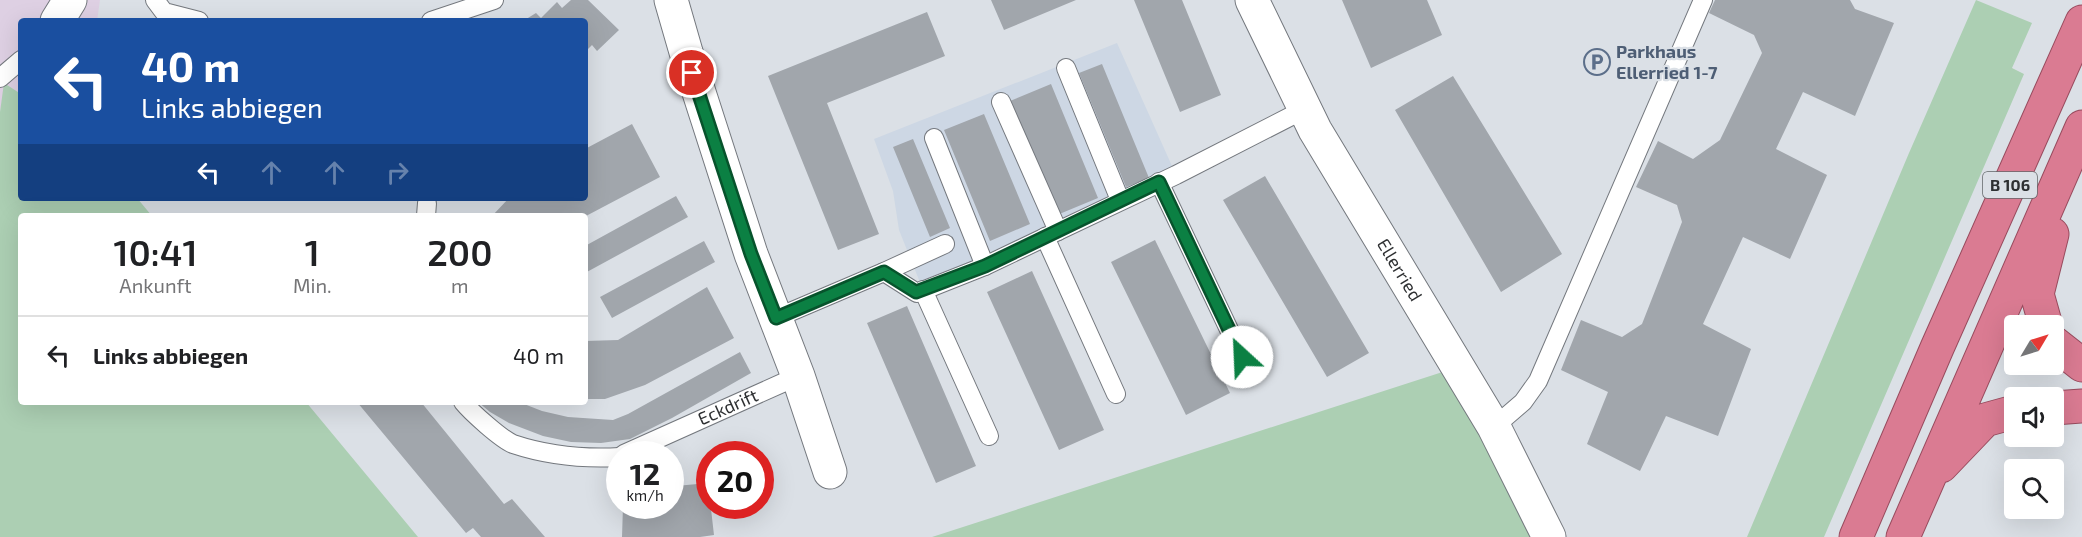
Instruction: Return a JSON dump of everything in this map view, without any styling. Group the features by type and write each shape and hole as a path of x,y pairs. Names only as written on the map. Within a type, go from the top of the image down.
{"highway":[{"name":"B 106","path":"1856,532 2082,22"},
{"name":"B 106","path":"1903,537 2078,136"},
{"path":"2043,315 2037,294 2078,136"},
{"path":"2064,352 2082,365"},
{"path":"2064,407 2082,406"},
{"path":"1926,482 1985,420 2004,415"}],"street":[{"path":"59,18 70,0"},
{"path":"671,0 751,254 798,375 830,472"},
{"name":"Ellerried","path":"1252,0 1321,140 1494,427 1549,537"}],"lane":[{"path":"155,0 164,12 187,18"},
{"path":"440,18 494,0"},
{"path":"1494,427 1523,402 1538,381 1703,0"},
{"path":"0,78 18,63"},
{"path":"1066,68 1120,200"},
{"path":"1001,102 1051,234 1116,393"},
{"path":"884,272 916,292 985,266 1305,108"},
{"path":"934,138 985,266"},
{"path":"1159,182 1242,357"},
{"path":"776,318 945,244"},
{"path":"923,290 989,436"},
{"name":"Eckdrift","path":"653,441 798,375"},
{"path":"465,405 511,443 568,456 606,456"}],"shaded area":[{"path":"0,0 100,0 97,18 18,18 18,92 5,84 0,112"},
{"path":"1117,43 1176,175 923,290 899,230 893,191 874,139"}],"green space":[{"path":"1976,0 2032,23 2012,68 2024,74 1824,537 1747,537 1909,153"},
{"path":"4,83 18,92 18,201 140,201 150,213 18,213 18,405 308,405 418,537 0,537 0,112"},
{"path":"1458,367 1549,537 932,537"}],"building":[{"path":"571,0 588,0 619,30 597,51 592,45 588,49 588,18 541,18 557,2 562,8"},
{"path":"991,0 1076,0 1004,30"},
{"path":"1134,0 1182,0 1221,95 1180,112"},
{"path":"1342,0 1427,0 1442,35 1371,68"},
{"path":"1715,0 1850,0 1855,9 1894,23 1855,116 1803,92 1776,149 1827,175 1790,259 1743,237 1703,324 1751,349 1718,436 1666,416 1640,471 1587,444 1608,392 1561,370 1581,320 1622,337 1642,324 1682,222 1677,205 1636,187 1658,141 1693,159 1720,140 1762,53 1754,35 1709,13"},
{"path":"927,12 945,56 827,103 879,234 838,250 768,76"},
{"path":"536,13 541,18 528,18"},
{"path":"1102,64 1149,178 1126,187 1079,73"},
{"path":"1453,76 1562,254 1501,292 1395,110"},
{"path":"1051,84 1098,198 1057,215 1010,101"},
{"path":"984,114 1030,224 990,241 944,130"},
{"path":"632,124 660,177 588,215 588,213 495,213 506,201 588,201 588,147"},
{"path":"913,139 950,228 930,237 893,147"},
{"path":"1265,176 1369,353 1327,377 1223,200"},
{"path":"676,196 688,217 588,271 588,244"},
{"path":"1155,240 1230,393 1186,415 1111,262"},
{"path":"704,241 715,262 612,318 600,297"},
{"path":"1032,271 1104,430 1059,450 987,292"},
{"path":"707,287 734,338 645,385 605,399 588,399 588,341 618,340"},
{"path":"907,306 976,466 936,483 867,323"},
{"path":"740,352 751,373 630,439 601,443 571,442 543,436 509,423 482,405 527,405 568,417 613,420"},
{"path":"359,405 423,405 504,504 512,499 545,537 481,537 473,528 466,533"},
{"path":"696,484 696,519 712,519 714,535 622,537 623,519 684,519 684,485"}],"place":[{"name":"Parkhaus Ellerried 1-7","path":"1597,62"}],"route":[{"path":"692,73 751,254 776,318 884,272 916,292 985,266 1159,182 1242,357"}]}
